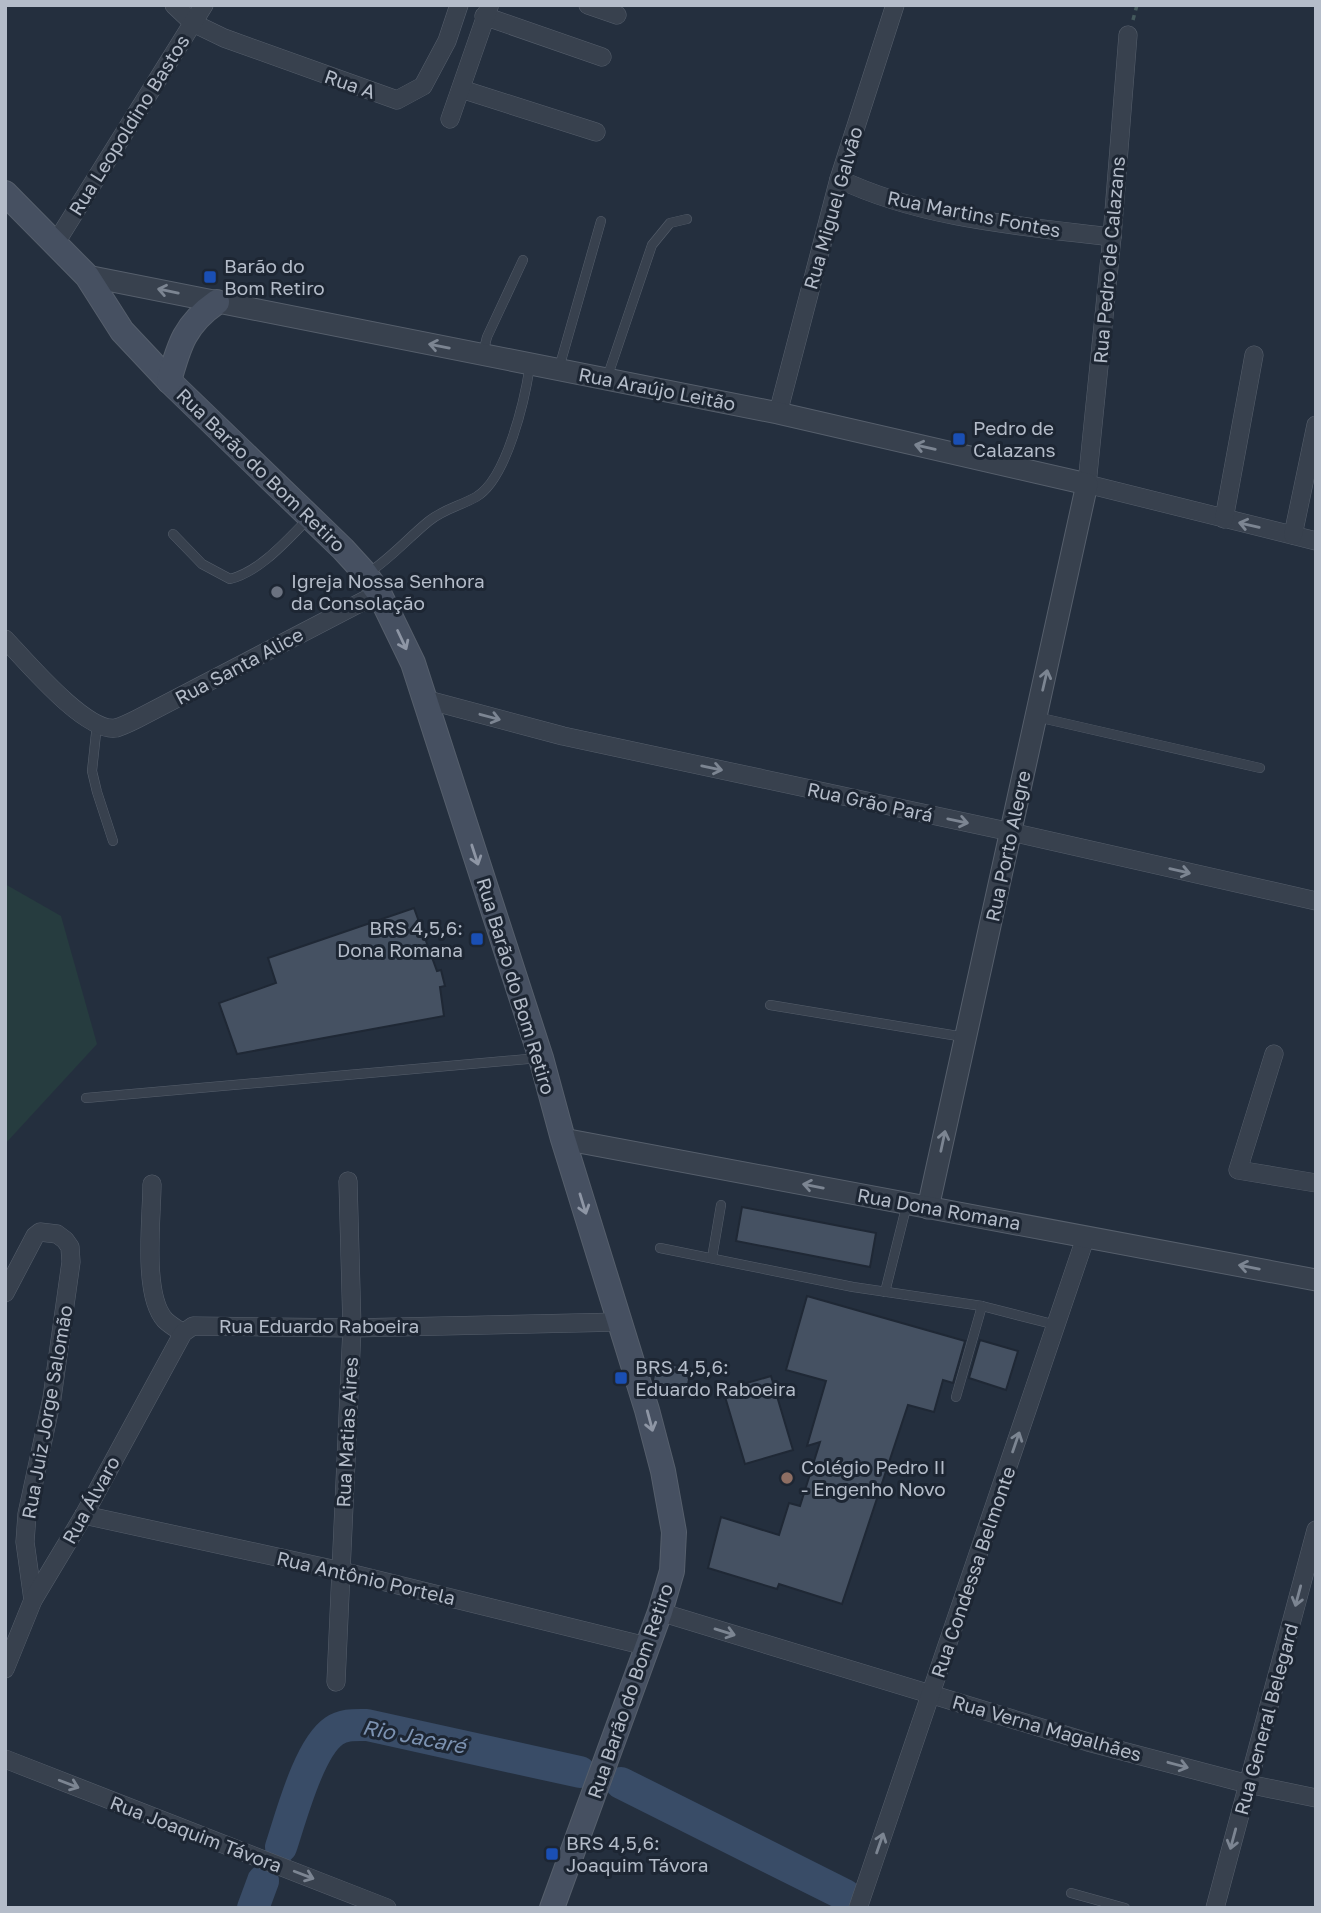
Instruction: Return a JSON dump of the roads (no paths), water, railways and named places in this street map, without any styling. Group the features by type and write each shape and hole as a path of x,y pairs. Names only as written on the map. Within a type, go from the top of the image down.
{"main road":[{"name":"Rua Barão do Bom Retiro","path":"5,194 87,276 122,331 169,382 311,517 373,584 413,663 541,1058 663,1471 674,1532 672,1571 660,1612 552,1908"},
{"path":"169,382 188,328 200,314 217,302"}],"street":[{"name":"Rua A","path":"174,5 193,23 224,38 397,100 423,86 447,41 459,5"},
{"name":"Rua Leopoldino Bastos","path":"55,244 204,5"},
{"path":"588,5 617,15"},
{"name":"Rua Miguel Galvão","path":"778,413 839,179 895,5"},
{"path":"450,119 487,10 602,57"},
{"name":"Rua Pedro de Calazans","path":"1087,484 1112,237 1128,35"},
{"path":"461,89 596,132"},
{"name":"Rua Martins Fontes","path":"839,179 888,200 951,214 1112,237"},
{"name":"Rua Araújo Leitão","path":"87,276 778,413 1087,484 1316,541"},
{"path":"1224,519 1254,355"},
{"path":"1293,535 1316,425"},
{"name":"Rua Porto Alegre","path":"918,1206 966,1037 1087,484"},
{"name":"Rua Santa Alice","path":"97,724 114,728 137,719 373,584"},
{"path":"5,639 75,711 97,724"},
{"name":"Rua Grão Pará","path":"425,699 563,736 1011,832 1316,901"},
{"path":"1274,1054 1238,1170 1316,1183"},
{"name":"Rua Dona Romana","path":"563,1139 1316,1280"},
{"name":"Rua Matias Aires","path":"336,1682 352,1328 348,1181"},
{"path":"152,1184 150,1283 155,1302 164,1319 183,1333"},
{"name":"Rua Juiz Jorge Salomão","path":"5,1293 35,1236 40,1232 57,1234 65,1240 70,1247 71,1262 66,1310 52,1398 27,1514 25,1542 33,1600"},
{"name":"Rua Condessa Belmonte","path":"858,1908 1086,1236"},
{"name":"Rua Eduardo Raboeira","path":"183,1333 193,1326 352,1328 620,1322"},
{"name":"Rua Álvaro","path":"5,1669 33,1600 84,1515 183,1333"},
{"name":"Rua Antônio Portela","path":"84,1515 341,1571 646,1646"},
{"name":"Rua General Belegard","path":"1214,1908 1316,1530"},
{"name":"Rua Verna Magalhães","path":"660,1612 1088,1742 1248,1784 1316,1798"},
{"name":"Rua Joaquim Távora","path":"5,1759 387,1908"}],"lane":[{"path":"606,379 652,245 670,223 687,219"},
{"path":"558,370 601,221"},
{"path":"482,355 487,337 523,260"},
{"path":"373,584 377,568 427,522 445,509 478,496 493,481 526,396 531,364"},
{"path":"173,534 202,564 230,579 244,575 280,547 311,517"},
{"path":"1036,717 1260,768"},
{"path":"97,724 93,771 97,792 114,841"},
{"path":"770,1006 966,1037"},
{"path":"86,1098 541,1058"},
{"path":"712,1258 721,1205"},
{"path":"885,1292 918,1206"},
{"path":"660,1248 853,1287 982,1306 1056,1325"},
{"path":"956,1397 982,1306"},
{"path":"1071,1893 1125,1908"}],"waterway":[{"name":"Rio Jacaré","path":"281,1847 302,1784 317,1752 334,1731 346,1726 367,1725 580,1772"},
{"name":"Rio Jacaré","path":"621,1783 845,1895"},
{"name":"Rio Jacaré","path":"253,1908 263,1881"}],"place":[{"name":"Barão do Bom Retiro","path":"210,277"},
{"name":"Pedro de Calazans","path":"959,439"},
{"name":"Igreja Nossa Senhora da Consolação","path":"277,592"},
{"name":"BRS 4,5,6: Dona Romana","path":"477,939"},
{"name":"BRS 4,5,6: Eduardo Raboeira","path":"621,1378"},
{"name":"Colégio Pedro II - Engenho Novo","path":"787,1478"},
{"name":"BRS 4,5,6: Joaquim Távora","path":"552,1854"}]}
